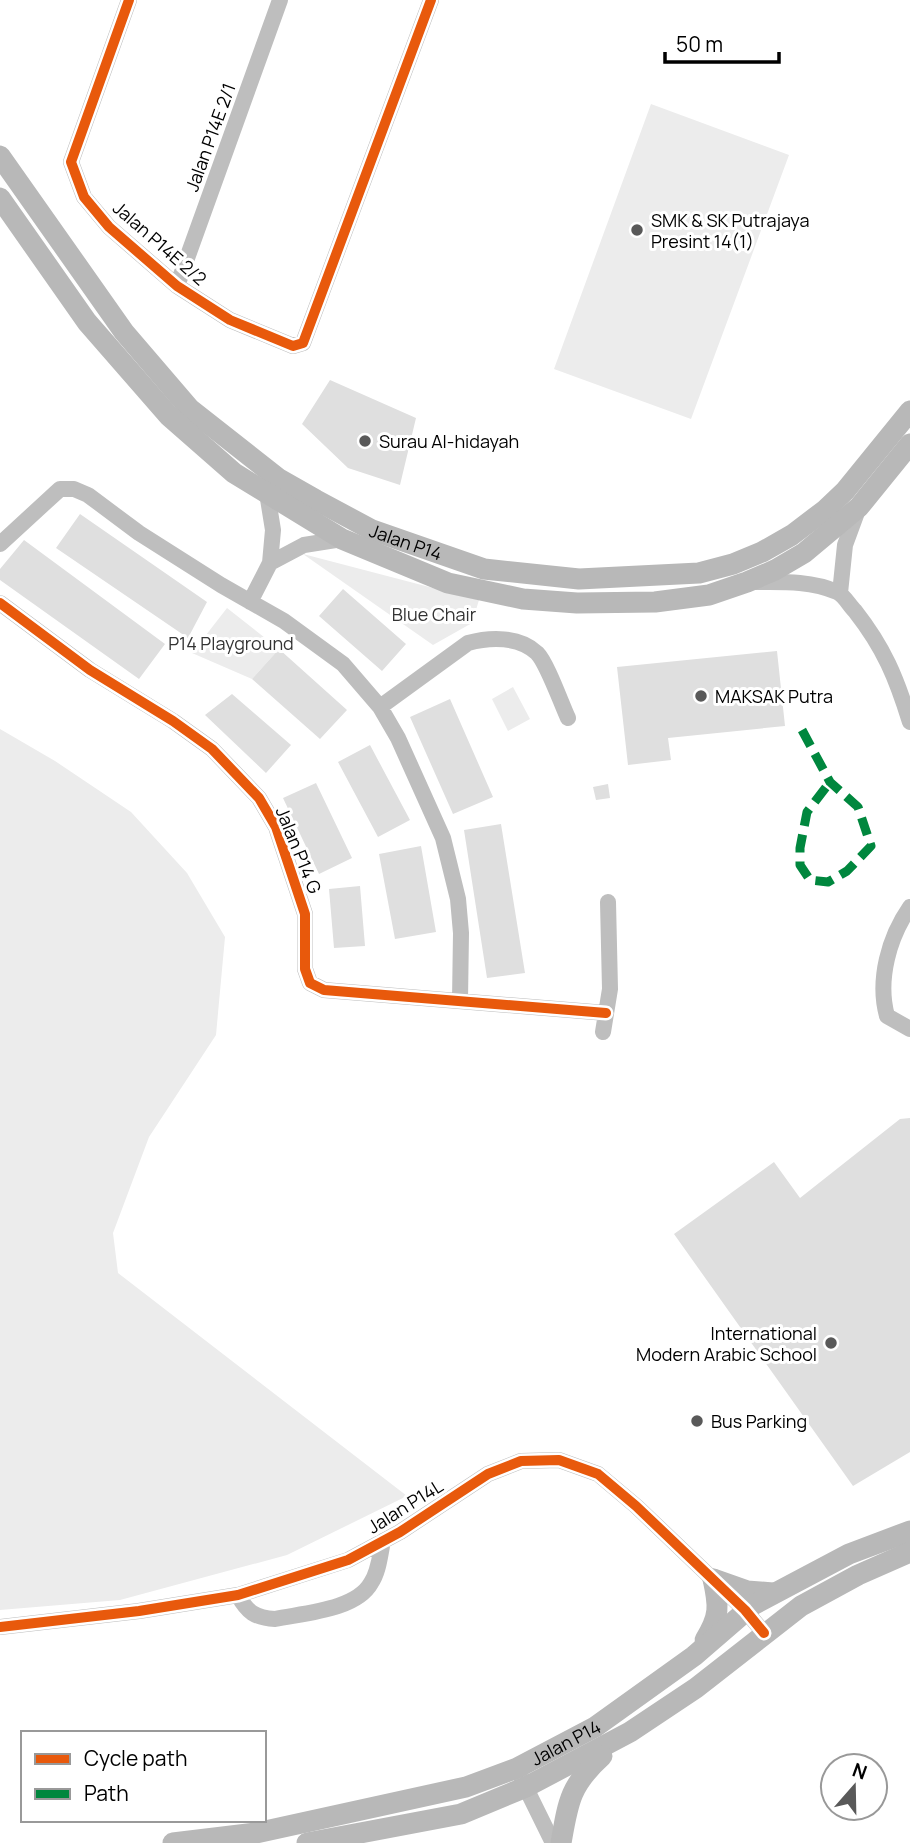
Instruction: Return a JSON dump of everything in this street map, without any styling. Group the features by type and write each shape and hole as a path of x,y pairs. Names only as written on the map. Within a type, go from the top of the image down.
{"main road":[{"name":"Jalan P14","path":"0,156 8,185 124,332 190,409 279,480 372,530 484,569 579,579 699,573 733,564 792,535 825,510 845,491 910,411"},
{"name":"Jalan P14","path":"0,198 87,322 169,415 234,472 342,540 448,583 523,598 577,603 655,602 709,594 775,570 804,553 859,507 910,444"},
{"path":"0,225 31,241"},
{"name":"Jalan P14","path":"307,1843 461,1814 521,1777 694,1657 745,1610 849,1555 910,1531"},
{"name":"Jalan P14","path":"173,1843 256,1833 521,1777 630,1732 696,1688 801,1606 858,1575 910,1552"},
{"path":"713,1579 747,1591 773,1593"},
{"path":"694,1657 714,1625 719,1606 713,1579"},
{"path":"561,1843 571,1794 583,1774 630,1732"}],"street":[{"name":"Jalan P14E 2/2","path":"129,0 71,162 85,197 109,227 177,286 230,320 293,346 303,343 431,0"},
{"name":"Jalan P14E 2/1","path":"177,286 280,0"},
{"path":"0,544 60,489 74,489 88,495 159,546 284,621 343,664 380,707 398,738 443,838 458,899 460,1000"},
{"path":"250,601 270,563 273,530 267,493"},
{"path":"840,593 845,545 859,507"},
{"path":"270,563 304,545 342,540"},
{"path":"747,582 816,585 840,593 878,645 897,678 910,722"},
{"name":"Jalan P14 G","path":"0,603 68,654 212,749 259,798 276,827 305,914 305,970 310,983 324,990 606,1013"},
{"path":"380,707 468,643 482,639 512,640 538,654 568,718"},
{"path":"603,1032 610,989 608,902"},
{"path":"910,907 898,923 883,978 882,999 887,1016 910,1029"},
{"name":"Jalan P14L","path":"0,1628 139,1612 238,1595 348,1560 383,1541 488,1474 521,1461 559,1460 598,1474 636,1506 745,1610 764,1633"},
{"path":"238,1595 245,1609 263,1619 275,1619 353,1601 364,1593 372,1582 383,1541"},
{"path":"521,1777 553,1843"}],"green space":[{"path":"651,104 789,155 691,419 554,369"},
{"name":"Blue Chair","path":"303,554 479,600 472,623 433,645"},
{"name":"P14 Playground","path":"227,608 279,649 252,679 192,653"},
{"path":"513,687 530,719 508,731 492,699"},
{"path":"0,729 55,761 131,812 187,873 225,937 216,1035 149,1137 113,1233 118,1273 407,1496 287,1555 120,1600 0,1610"}],"building":[{"name":"Surau Al-hidayah","path":"330,380 416,418 400,485 348,468 302,424"},
{"path":"80,514 207,602 188,638 56,548"},
{"path":"24,540 165,644 139,679 0,580 0,569"},
{"path":"343,589 406,644 382,671 319,616"},
{"path":"279,649 347,710 320,739 252,679"},
{"name":"MAKSAK Putra","path":"777,651 785,726 668,738 671,760 628,765 617,667"},
{"path":"232,694 291,745 266,773 205,715"},
{"path":"450,699 493,797 453,814 410,717"},
{"path":"370,745 410,820 378,837 338,762"},
{"path":"316,783 352,858 319,874 283,798"},
{"path":"608,784 610,798 596,800 593,787"},
{"path":"501,824 525,973 487,978 464,830"},
{"path":"421,846 436,932 395,939 379,854"},
{"path":"360,886 365,946 334,948 329,889"},
{"name":"International Modern Arabic School","path":"910,1118 910,1452 853,1486 674,1234 774,1162 800,1198 900,1119"}],"marked path":[{"path":"802,730 830,782 858,807 871,846 847,871 828,882 810,880 800,865 800,848 807,812 830,782"}],"cycle path":[{"path":"129,0 71,162 84,197 109,227 177,286 230,320 293,346 303,343 431,0"},
{"path":"0,603 90,670 173,721 212,749 259,798 276,827 305,914 305,969 310,983 324,990 606,1013"},
{"path":"0,1627 139,1611 238,1595 348,1560 400,1532 488,1474 521,1461 559,1460 598,1474 636,1506 745,1610 764,1633"}],"place":[{"name":"SMK & SK Putrajaya Presint 14(1)","path":"637,230"},
{"name":"Surau Al-hidayah","path":"365,441"},
{"name":"MAKSAK Putra","path":"701,696"},
{"name":"International Modern Arabic School","path":"831,1343"},
{"name":"Bus Parking","path":"697,1421"}]}
